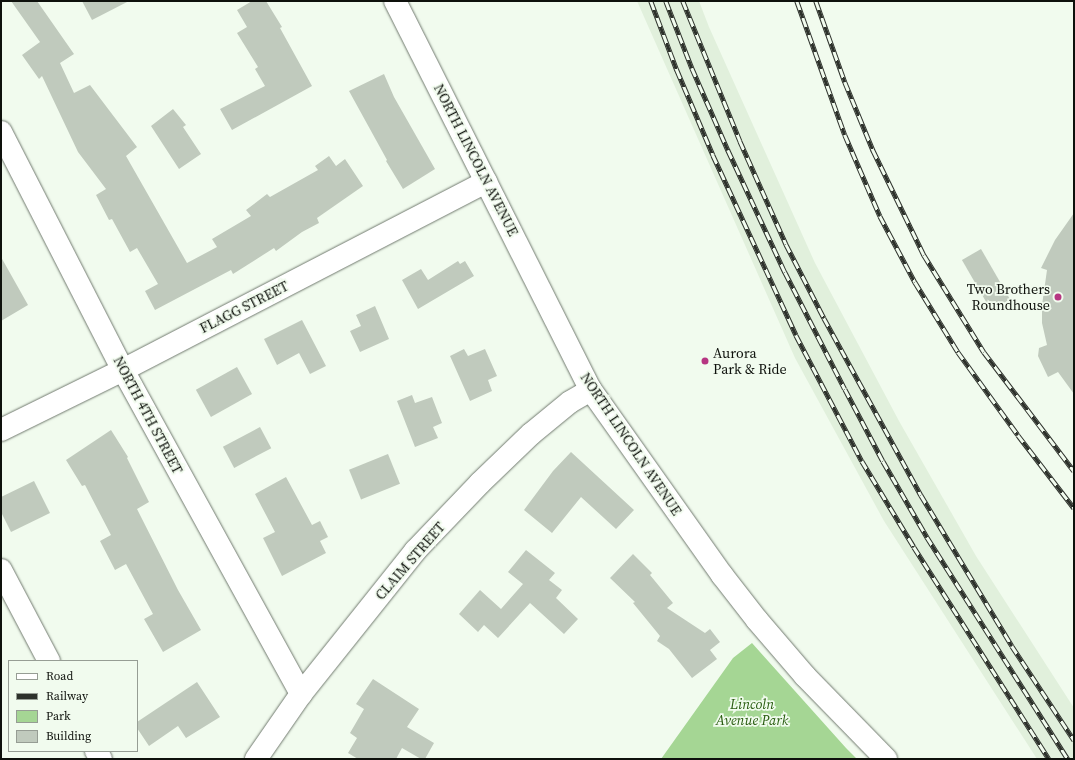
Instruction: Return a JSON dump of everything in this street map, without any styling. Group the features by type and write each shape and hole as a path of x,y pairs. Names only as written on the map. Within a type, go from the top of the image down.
{"street":[{"name":"NORTH LINCOLN AVENUE","path":"395,1 591,390 722,575 757,620 805,676 886,759"},
{"name":"NORTH 4TH STREET","path":"1,132 123,370 301,694"},
{"name":"FLAGG STREET","path":"1,430 123,370 486,182"},
{"name":"CLAIM STREET","path":"257,759 301,694 421,545 480,483 532,434 570,402 591,390"},
{"path":"1,570 48,660"}],"shaded area":[{"path":"637,1 699,1 709,27 815,263 899,421 976,556 1074,708 1074,759 1037,759 884,521 795,358"}],"green space":[{"name":"Lincoln Avenue Park","path":"752,643 857,759 661,759 733,658"}],"building":[{"path":"11,1 37,1 74,54 60,63 74,93 90,85 137,147 126,156 187,263 217,247 212,239 251,216 246,210 267,194 270,197 318,170 315,166 329,156 336,166 345,159 363,186 317,218 319,223 302,232 276,251 274,248 233,274 231,270 155,310 145,291 158,284 137,248 130,252 112,219 109,220 96,195 106,189 78,152 42,76 39,79 22,55 40,42"},
{"path":"82,1 129,1 92,20"},
{"path":"252,1 266,1 282,27 280,28 312,86 232,130 220,109 265,86 255,69 258,67 237,33 247,27 237,10"},
{"path":"384,74 394,97 435,169 403,189 386,161 387,160 349,91"},
{"path":"173,109 186,125 183,127 201,154 179,169 151,126"},
{"name":"Two Brothers Roundhouse","path":"1074,213 1074,394 1058,372 1048,377 1038,356 1039,348 1047,345 1042,323 1042,305 1047,270 1041,268 1055,240"},
{"path":"981,249 1010,299 991,310 962,260"},
{"path":"1,257 28,305 1,321"},
{"path":"458,261 460,264 465,261 474,276 418,309 402,280 421,269 428,280"},
{"path":"375,306 389,339 360,352 350,331 361,326 356,315"},
{"path":"302,320 326,366 310,374 299,353 277,365 264,339"},
{"path":"464,349 468,356 485,349 497,376 488,380 492,391 470,401 450,356"},
{"path":"237,367 252,394 211,417 196,390"},
{"path":"412,395 415,403 432,397 442,423 433,427 438,438 415,447 397,401"},
{"path":"260,427 271,448 234,468 223,447"},
{"path":"111,430 128,457 127,458 149,502 137,509 178,590 201,630 163,652 144,619 153,614 126,564 115,570 100,541 111,535 85,485 82,486 66,460"},
{"path":"571,452 634,510 616,529 581,497 552,533 524,510 553,471"},
{"path":"388,454 400,484 361,499 349,470"},
{"path":"286,477 312,525 320,521 328,537 320,541 326,553 282,576 263,538 275,532 255,494"},
{"path":"34,481 50,513 11,532 1,512 1,497"},
{"path":"526,550 555,573 549,580 562,590 556,598 578,619 564,634 530,603 498,638 484,625 478,632 459,614 480,590 501,609 523,584 508,572"},
{"path":"633,554 652,573 650,575 673,603 667,608 705,633 710,629 720,642 710,650 717,659 692,678 669,649 657,641 660,636 633,603 635,602 610,578"},
{"path":"373,679 419,709 407,727 434,743 425,759 421,759 402,748 396,759 358,759 348,753 357,738 350,733 364,709 356,704"},
{"path":"197,682 220,717 186,738 178,726 149,746 138,730 138,721"}],"railway":[{"path":"651,1 677,70 713,155 796,335 862,461 914,547 1049,759"},
{"path":"666,1 692,68 728,150 785,272 883,461 927,537 1068,759"},
{"path":"683,1 740,141 786,244 824,318 921,495 1012,646 1074,740"},
{"path":"797,1 845,135 880,216 915,282 958,352 1018,435 1074,508"},
{"path":"816,1 845,82 873,150 924,255 984,352 1074,471"}],"place":[{"name":"Two Brothers Roundhouse","path":"1058,297"},
{"name":"Aurora Park & Ride","path":"705,361"}]}
